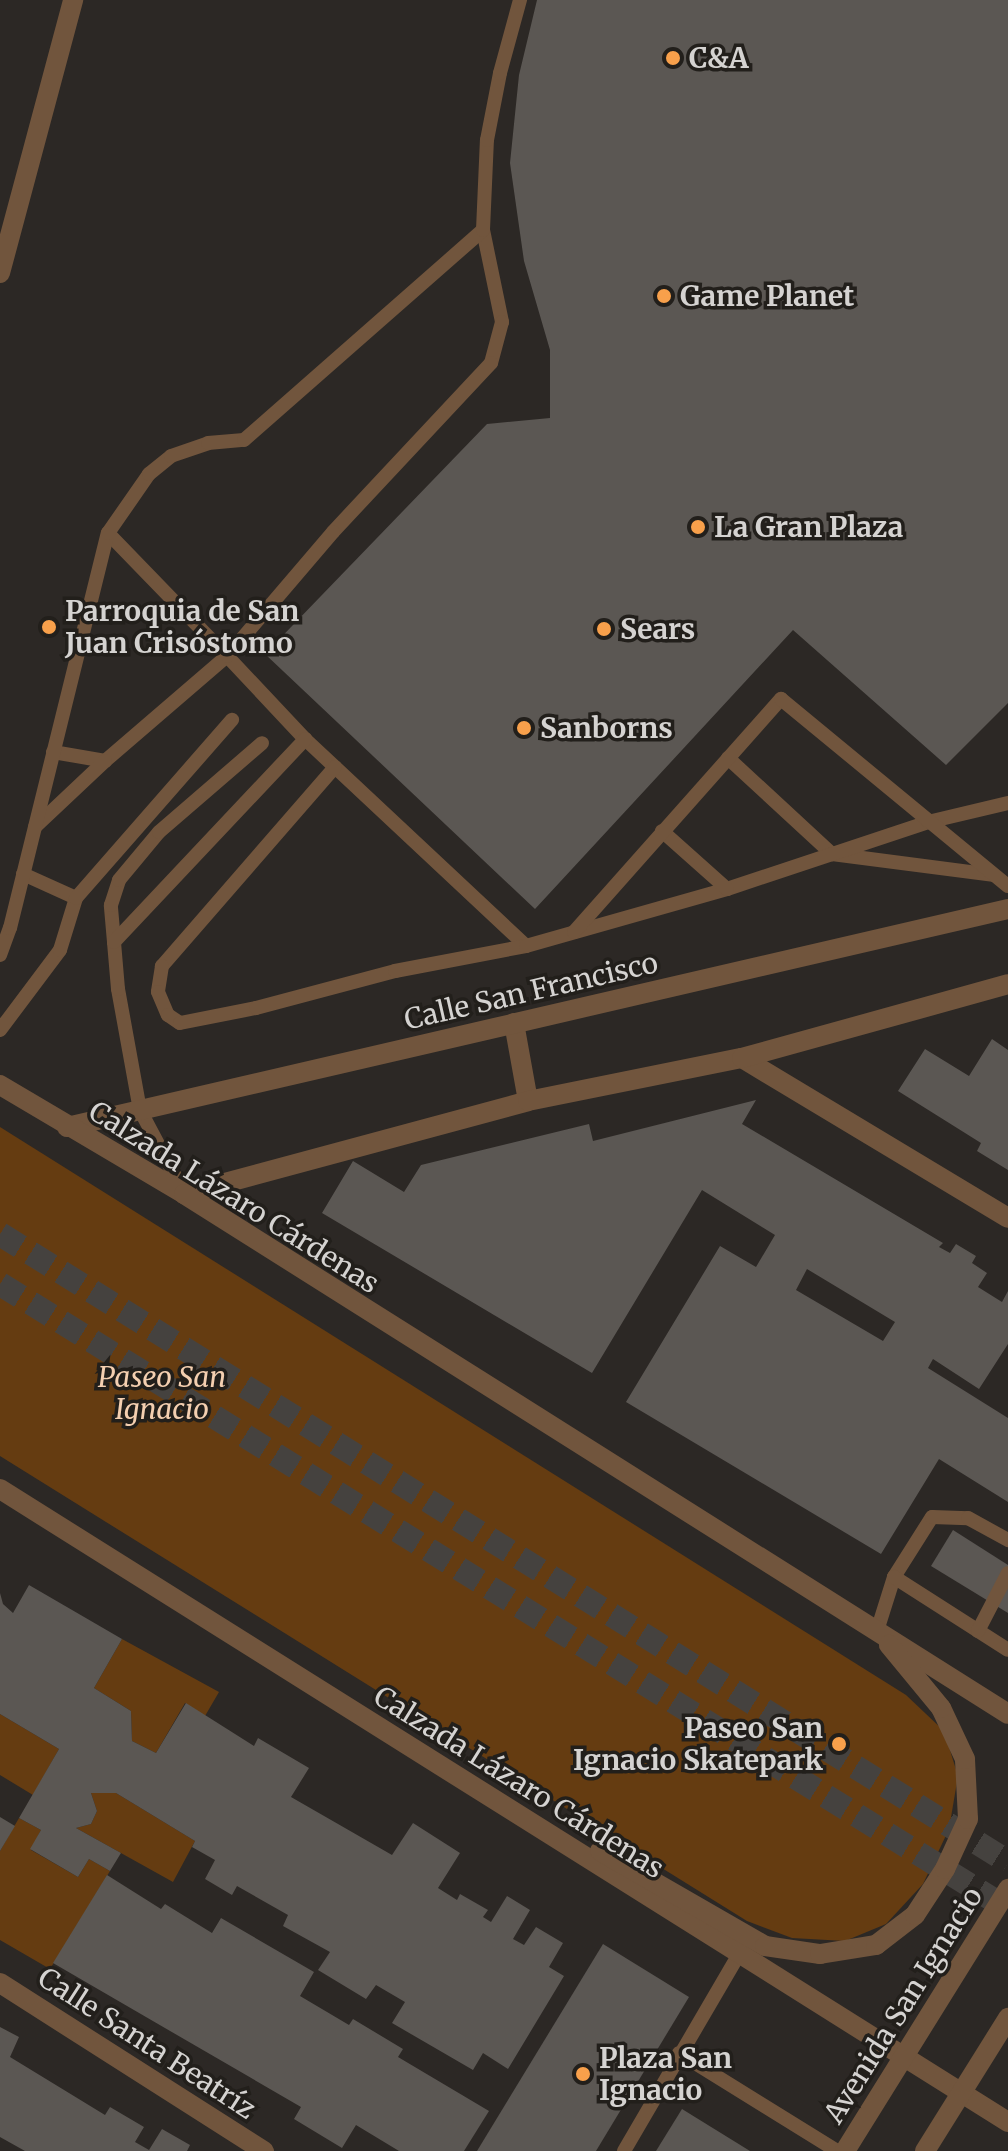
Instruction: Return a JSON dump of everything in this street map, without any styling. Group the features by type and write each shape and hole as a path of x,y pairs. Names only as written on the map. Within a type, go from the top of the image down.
{"street":[{"path":"0,273 73,0"},
{"name":"Calle San Francisco","path":"67,1127 1008,909"},
{"path":"184,1194 528,1101 742,1058 1008,984"},
{"path":"514,1023 528,1101"},
{"path":"742,1058 1008,1218"},
{"name":"Calzada Lázaro Cárdenas","path":"0,1085 184,1194 1008,1714"},
{"name":"Calzada Lázaro Cárdenas","path":"0,1489 1008,2122"},
{"path":"534,1825 560,1828 765,1946 820,1954 876,1945 915,1915 945,1869 968,1819 965,1759 941,1708 877,1631"},
{"name":"Avenida San Ignacio","path":"845,2151 1008,1889"},
{"name":"Calle Santa Beatríz","path":"0,1983 264,2151"},
{"path":"925,2151 1008,2018"}],"lane":[{"path":"35,827 105,761 227,656 333,532 491,363 502,322 483,230 487,140 500,73 520,0"},
{"path":"0,955 108,533 149,474 171,456 208,443 244,440 483,230"},
{"path":"108,533 305,739 526,946"},
{"path":"574,932 781,699 1008,886"},
{"path":"0,1030 60,950 76,898 232,720"},
{"path":"114,942 305,739"},
{"path":"184,1194 140,1110 118,989 111,905 119,880 159,832 262,743"},
{"path":"53,752 105,761"},
{"path":"728,758 832,854 993,875"},
{"path":"335,767 162,966 158,992 168,1015 180,1023 256,1008 395,971 526,946 727,889 928,822 1008,803"},
{"path":"662,831 727,889"},
{"path":"23,874 76,898"},
{"path":"877,1631 894,1577 932,1517 968,1518 1008,1540"},
{"path":"978,1631 1008,1573"},
{"path":"894,1577 1008,1650"},
{"path":"624,2151 739,1954"},
{"path":"679,2053 837,2151"}],"green space":[{"name":"Paseo San Ignacio","path":"0,1127 906,1695 944,1731 958,1776 949,1829 923,1884 886,1924 845,1941 792,1938 747,1921 0,1456"},
{"path":"122,1639 219,1692 205,1716 185,1703 156,1753 132,1741 131,1711 94,1688"},
{"path":"0,1714 59,1749 33,1795 0,1775"},
{"path":"91,1793 116,1793 195,1841 173,1882 76,1828 91,1824 97,1811"},
{"path":"19,1818 41,1830 31,1850 78,1877 89,1859 110,1871 50,1969 0,1940 0,1851"}],"building":[{"name":"La Gran Plaza","path":"537,0 1008,0 1008,703 946,765 793,630 535,909 265,654 487,424 550,418 550,350 524,261 510,163 519,75"},
{"path":"992,1039 1008,1050 1008,1170 977,1151 981,1143 898,1091 925,1049 969,1076"},
{"path":"756,1100 742,1124 943,1243 939,1247 950,1253 956,1244 976,1256 972,1263 987,1273 978,1287 1002,1302 1008,1291 1008,1344 979,1389 933,1359 928,1368 1008,1418 1008,1502 939,1459 881,1554 626,1402 720,1246 756,1267 775,1235 702,1190 592,1373 322,1213 353,1161 404,1192 421,1165 589,1124 593,1141","holes":["807,1269 895,1322 883,1341 796,1290"]},
{"path":"953,1530 1008,1565 1008,1613 931,1566"},
{"path":"29,1585 122,1639 94,1688 131,1711 132,1741 156,1753 186,1703 254,1746 258,1738 309,1768 291,1797 392,1855 413,1823 460,1853 438,1888 457,1900 460,1894 488,1910 483,1917 491,1922 507,1896 530,1910 513,1939 524,1945 536,1927 563,1943 549,1967 564,1976 508,2069 483,2053 473,2070 392,2023 405,2002 376,1985 366,1999 318,1970 330,1952 283,1926 288,1915 237,1886 232,1895 205,1879 215,1860 192,1847 195,1841 116,1793 91,1793 97,1811 91,1824 76,1828 121,1853 110,1871 89,1859 78,1877 30,1849 41,1830 19,1818 59,1749 0,1714 0,1593 3,1604 13,1613"},
{"path":"0,1817 15,1826 0,1851"},
{"path":"107,1875 161,1909 165,1904 212,1933 221,1918 314,1972 300,1996 349,2025 353,2019 403,2049 398,2057 489,2111 464,2151 399,2151 356,2125 342,2148 294,2119 301,2107 53,1963"},
{"name":"Plaza San Ignacio","path":"603,1944 689,1997 596,2151 477,2151"},
{"path":"0,2027 19,2037 10,2057 105,2115 110,2107 144,2127 135,2142 149,2150 162,2129 190,2145 187,2151 25,2151 0,2137"},
{"path":"682,2109 750,2151 656,2151"}],"tunnel":[{"path":"0,1234 1008,1862"},
{"path":"0,1284 1008,1909"}],"place":[{"name":"C&A","path":"673,58"},
{"name":"Game Planet","path":"664,296"},
{"name":"La Gran Plaza","path":"698,527"},
{"name":"Parroquia de San Juan Crisóstomo","path":"49,627"},
{"name":"Sears","path":"604,629"},
{"name":"Sanborns","path":"524,728"},
{"name":"Paseo San Ignacio Skatepark","path":"839,1744"},
{"name":"Plaza San Ignacio","path":"583,2074"}]}
